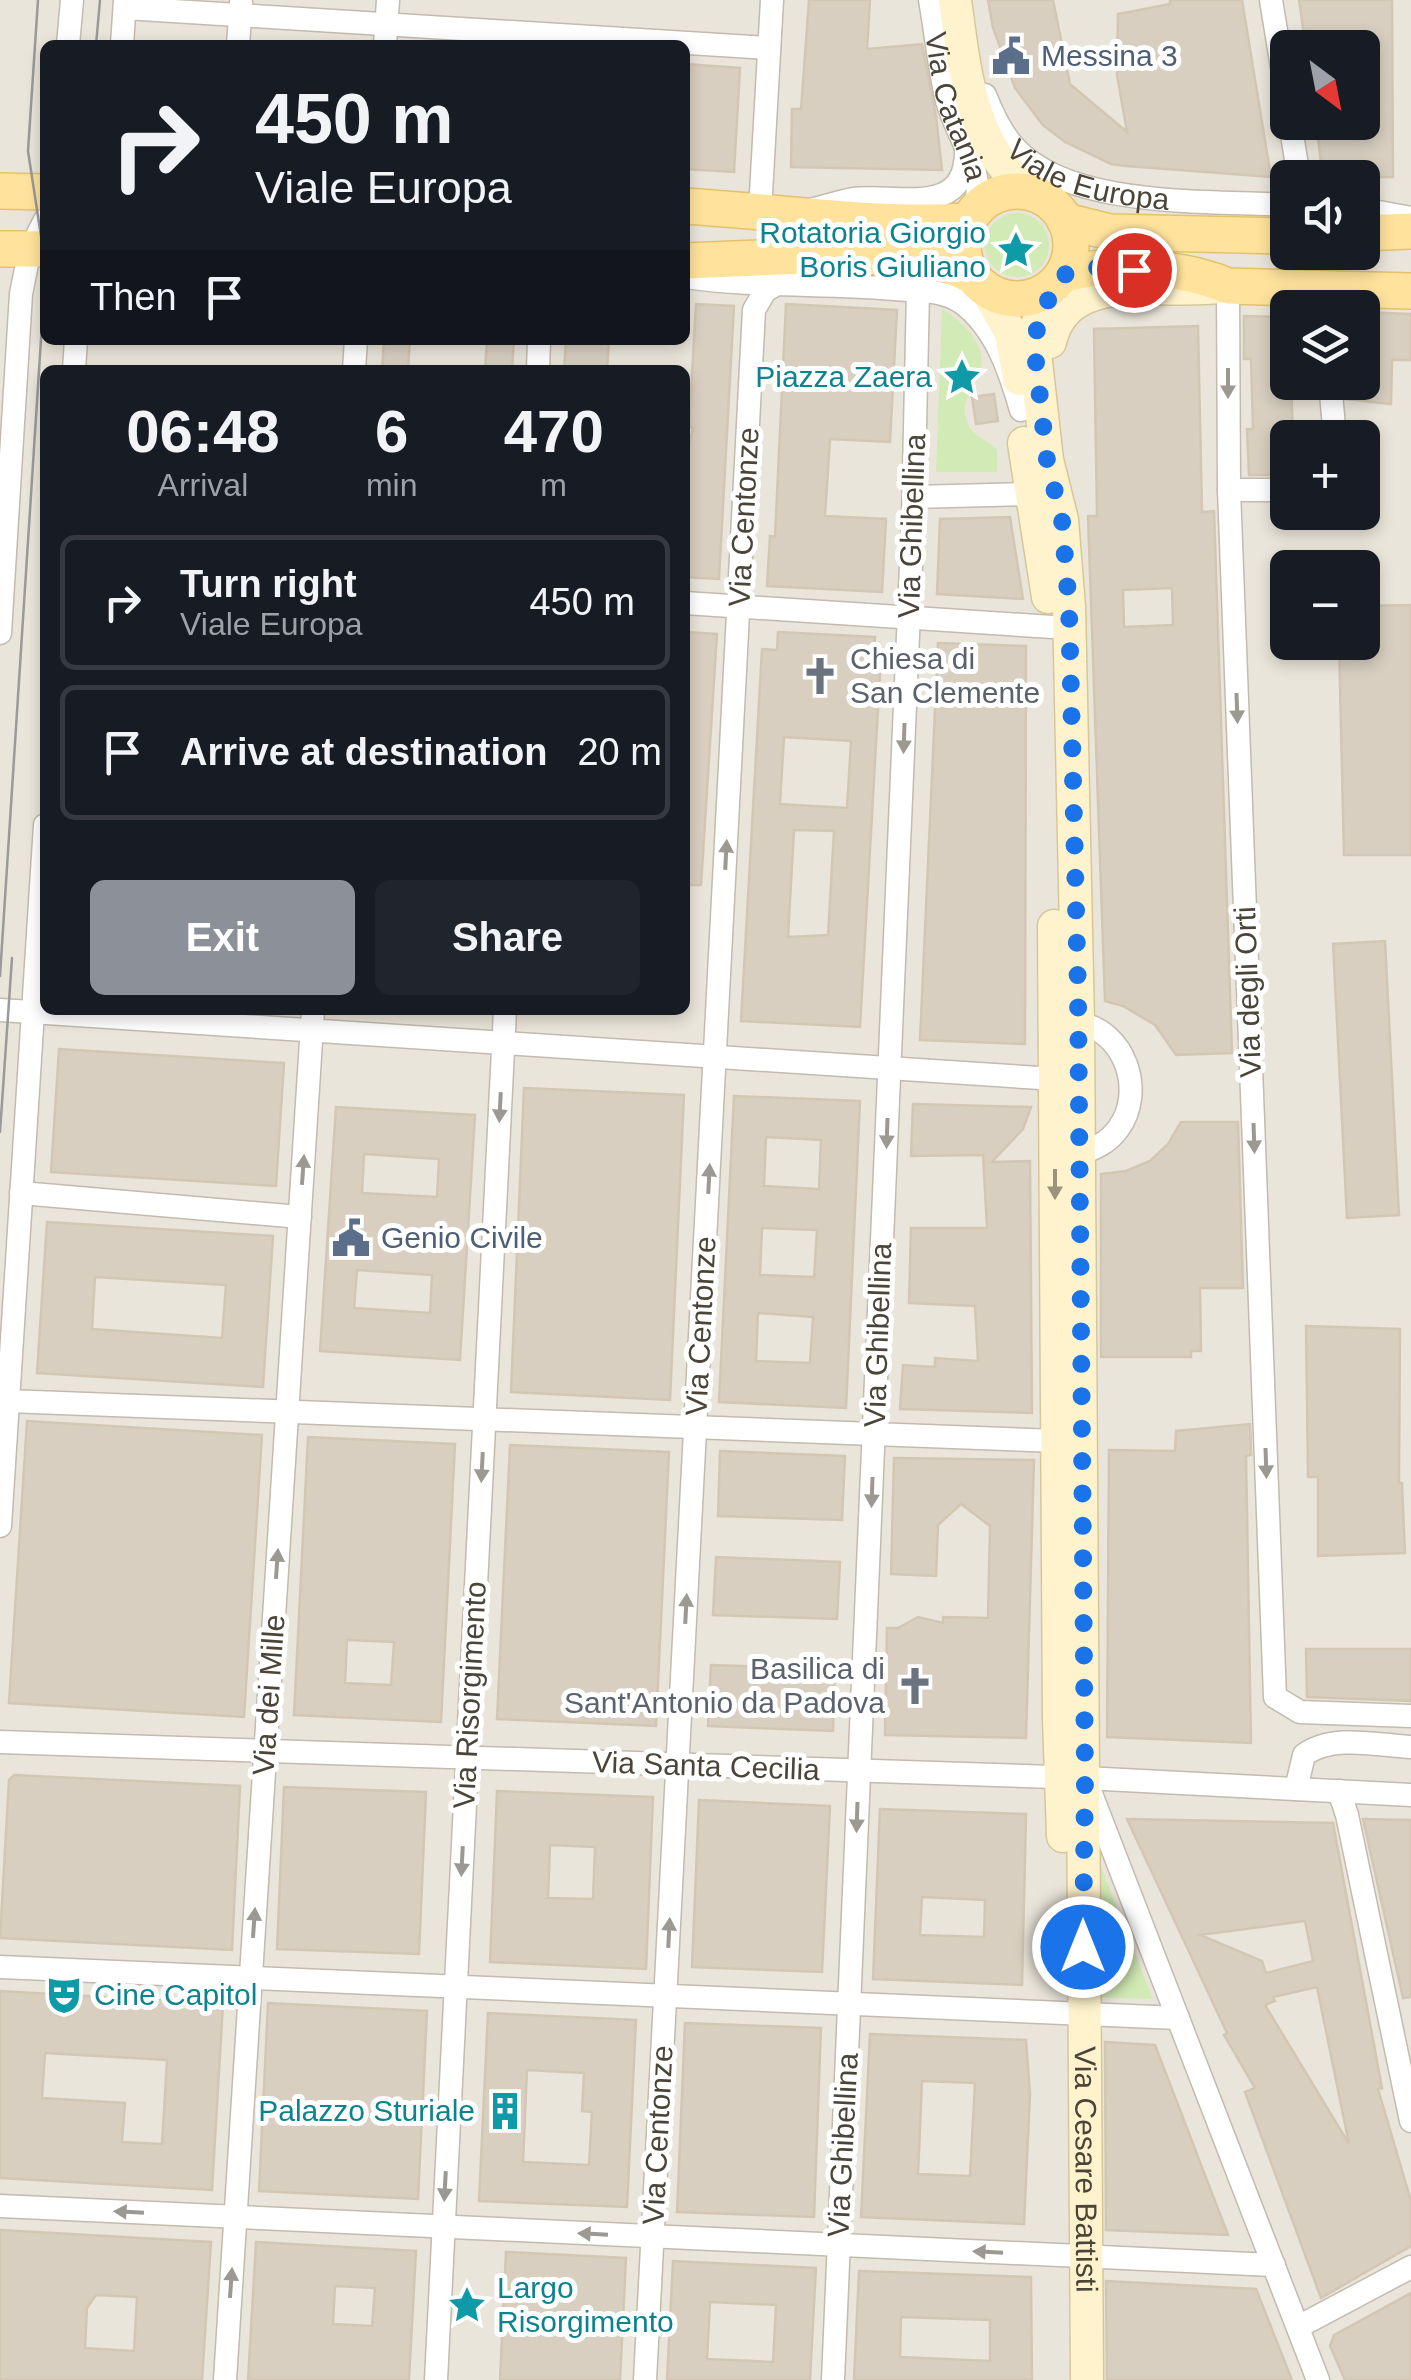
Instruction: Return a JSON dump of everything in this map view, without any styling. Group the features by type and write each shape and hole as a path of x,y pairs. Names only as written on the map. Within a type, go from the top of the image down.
{"main road":[{"name":"Via Catania","path":"955,0 976,119 1007,172 1030,193"},
{"path":"0,191 40,192"},
{"path":"979,283 963,248 971,216 983,203 1006,192 1030,193 1047,200 1065,221 1071,243 1058,280"},
{"path":"690,206 934,223 971,216"},
{"name":"Viale Europa","path":"1065,221 1110,232 1270,236"},
{"path":"1380,232 1411,230"},
{"path":"690,261 829,255 934,260 1004,298 1022,299 1039,294 1058,280 1100,267 1201,274 1228,286"},
{"name":"Via Cesare Battisti","path":"1058,280 1038,322 1034,353 1047,460 1062,520 1069,607 1079,1154 1072,1778 1076,2256 1086,2380"},
{"name":"Via Cesare Battisti","path":"979,283 1012,333 1052,627 1057,1441 1072,1778"},
{"path":"1062,520 1063,472 1050,346 1056,321 1064,310 1086,295 1100,292 1228,286 1270,291"},
{"path":"1380,293 1411,291"},
{"name":"Via Cesare Battisti","path":"1066,2380 1076,2256"}],"street":[{"path":"68,40 72,0"},
{"path":"386,35 388,0"},
{"path":"772,0 769,48 775,213 854,199 935,198 958,183 966,162 966,148"},
{"name":"Via Catania","path":"930,0 948,104 978,179 978,202 971,216"},
{"path":"1271,0 1276,30"},
{"path":"122,40 125,4 241,8 386,35 533,40"},
{"path":"238,40 241,8"},
{"name":"Viale Europa","path":"960,37 1008,140 1025,157 1058,177 1097,191 1132,196 1270,204"},
{"path":"690,45 769,48"},
{"path":"1380,212 1411,218"},
{"path":"0,632 21,294 30,242"},
{"path":"779,284 829,255"},
{"path":"690,278 844,284 948,296 976,316 1003,357 1021,410"},
{"name":"Via Centonze","path":"646,2380 754,310 765,291 779,284"},
{"name":"Via degli Orti","path":"1228,286 1229,490 1275,1697 1300,1712 1411,1716"},
{"name":"Via Ghibellina","path":"833,2380 914,497 918,291"},
{"path":"1229,490 1270,490"},
{"path":"914,497 1032,494"},
{"path":"690,603 1052,627"},
{"path":"0,1526 40,903"},
{"path":"0,1010 40,1012"},
{"path":"138,1015 312,1020 504,1043 1055,1079"},
{"name":"Via Risorgimento","path":"436,2380 505,1015"},
{"name":"Via dei Mille","path":"225,2380 312,1020"},
{"path":"1078,1023 1108,1037 1117,1048 1130,1076 1132,1092 1119,1128 1099,1146 1079,1154"},
{"path":"22,1193 300,1217"},
{"path":"8,1400 1057,1441"},
{"name":"Via Santa Cecilia","path":"0,1742 1072,1778 1411,1795"},
{"path":"1296,1789 1304,1755 1317,1746 1330,1743 1411,1747"},
{"path":"1072,1778 1178,2018 1318,2380"},
{"path":"1339,1791 1411,2121"},
{"path":"0,1967 1178,2018"},
{"path":"0,2206 1274,2265"},
{"path":"1298,2327 1411,2267"}],"shaded area":[{"path":"0,0 1411,0 1411,2380 0,2380"}],"green space":[{"path":"1017,213 1040,222 1049,245 1040,268 1017,277 994,268 985,245 994,222"},
{"path":"942,309 965,327 981,353 980,372 966,401 965,415 973,432 997,450 997,472 936,472"},
{"path":"1098,1863 1101,1867 1153,1999 1092,1997"}],"building":[{"path":"809,0 870,0 867,49 922,44 942,170 791,167 792,109 801,109"},
{"path":"988,0 1053,0 1070,84 1127,132 1117,75 1118,14 1170,4 1170,0 1242,0 1270,177 1111,164 1065,142 1043,125 1015,88 993,28"},
{"path":"1299,0 1392,0 1393,177 1380,177 1380,160 1321,160 1318,140 1380,140 1380,30 1303,30"},
{"path":"690,64 740,68 734,172 690,169"},
{"path":"696,304 734,306 719,579 690,577 690,409"},
{"path":"786,304 897,310 890,442 830,439 825,516 886,519 882,592 767,586 770,536 775,537"},
{"path":"1380,313 1411,314 1411,360 1392,360 1391,404 1356,400 1380,400"},
{"path":"1244,316 1270,317 1270,400 1292,400 1292,420 1270,420 1270,475 1249,475 1247,429 1253,429 1251,359 1244,359"},
{"path":"1198,326 1202,512 1214,511 1232,1053 1176,1055 1155,1025 1123,1006 1105,1001 1088,516 1097,516 1094,329","holes":["1172,588 1173,625 1124,627 1123,590"]},
{"path":"384,345 410,345 408,365 382,365"},
{"path":"487,345 514,345 512,365 485,365"},
{"path":"566,345 609,345 607,365 564,365"},
{"path":"994,394 998,421 976,424 972,397"},
{"path":"1010,517 1023,599 937,594 940,519"},
{"path":"1411,605 1411,855 1344,855 1339,660 1380,660 1380,606"},
{"path":"690,632 717,634 701,885 690,885"},
{"path":"778,632 875,637 874,656 881,656 860,1027 741,1021 762,649 777,650","holes":["784,737 851,741 847,808 780,804","794,830 834,831 828,935 788,937"]},
{"path":"938,643 1026,646 1025,1044 920,1040"},
{"path":"1385,941 1399,1215 1347,1218 1333,944"},
{"path":"59,1049 284,1063 276,1186 51,1172"},
{"path":"524,1088 684,1095 670,1400 511,1392"},
{"path":"734,1096 860,1101 846,1408 719,1402","holes":["766,1137 821,1140 819,1189 764,1186","762,1228 817,1230 814,1277 760,1275","758,1313 813,1317 810,1363 756,1361"]},
{"path":"913,1104 1031,1107 1023,1129 992,1162 1030,1161 1032,1413 900,1409 903,1365 935,1367 935,1358 978,1361 975,1306 909,1303 911,1228 987,1228 983,1155 911,1156"},
{"name":"Genio Civile","path":"336,1107 475,1115 460,1360 320,1351","holes":["364,1154 439,1159 437,1197 362,1193","357,1270 432,1275 430,1313 354,1308"]},
{"path":"1181,1122 1238,1122 1243,1288 1200,1288 1201,1351 1191,1351 1191,1357 1101,1357 1101,1174 1126,1171 1150,1161 1168,1144"},
{"path":"47,1222 273,1236 263,1387 37,1373","holes":["95,1277 226,1285 222,1338 92,1329"]},
{"path":"1306,1326 1400,1329 1399,1483 1405,1553 1318,1556 1318,1477 1308,1477"},
{"path":"27,1421 262,1435 244,1717 9,1703"},
{"path":"1250,1424 1251,1455 1246,1456 1251,1743 1107,1737 1109,1450 1175,1451 1176,1431"},
{"path":"308,1437 455,1444 441,1722 294,1715","holes":["347,1640 394,1642 391,1685 345,1683"]},
{"path":"510,1445 669,1452 656,1726 497,1719"},
{"path":"720,1451 845,1456 842,1520 718,1516"},
{"path":"894,1458 1034,1460 1026,1738 885,1735 887,1628 898,1628 918,1617 943,1623 943,1617 988,1618 990,1526 961,1504 938,1525 936,1576 891,1574"},
{"path":"716,1557 840,1562 837,1619 713,1615"},
{"path":"1306,1649 1411,1649 1411,1701 1307,1697"},
{"path":"711,1665 835,1669 833,1731 708,1726"},
{"path":"14,1775 240,1786 232,1950 0,1938 9,1780"},
{"path":"284,1787 426,1792 419,1954 277,1949"},
{"path":"497,1791 653,1797 646,1969 490,1962","holes":["550,1845 595,1847 593,1899 548,1898"]},
{"path":"699,1800 830,1806 822,1972 692,1967"},
{"path":"880,1809 1026,1814 1022,1985 873,1979","holes":["922,1897 985,1900 984,1937 920,1935"]},
{"path":"1127,1819 1333,1823 1382,2088 1378,2089 1411,2201 1411,2246 1321,2298 1245,2092 1255,2088 1224,2035 1227,2033","holes":["1305,1921 1313,1961 1266,1973 1262,1961 1200,1935","1317,1987 1349,2144 1265,2005 1275,2001 1273,1997"]},
{"path":"1363,1819 1411,1820 1411,1997 1403,1998"},
{"path":"0,1991 223,2004 212,2190 0,2178","holes":["45,2053 167,2060 162,2144 122,2142 125,2103 42,2098"]},
{"path":"268,2003 427,2011 418,2199 259,2191"},
{"path":"488,2013 636,2020 627,2207 479,2201","holes":["527,2070 584,2073 582,2111 592,2112 589,2165 523,2162"]},
{"path":"685,2023 821,2028 814,2217 677,2212"},
{"path":"870,2034 1026,2040 1030,2094 1024,2224 861,2217","holes":["922,2081 975,2083 970,2176 918,2174"]},
{"path":"1105,2042 1155,2045 1228,2235 1106,2230"},
{"path":"0,2230 211,2242 202,2380 0,2380","holes":["96,2295 137,2297 134,2351 85,2348 87,2308"]},
{"path":"256,2242 416,2251 409,2380 248,2380","holes":["335,2286 375,2288 372,2326 333,2324"]},
{"path":"506,2252 626,2258 620,2380 500,2380"},
{"path":"673,2261 816,2268 810,2380 667,2380","holes":["710,2302 776,2305 773,2362 707,2359"]},
{"path":"859,2271 1031,2277 1032,2380 854,2380","holes":["901,2317 990,2320 990,2361 900,2357"]},
{"path":"1106,2281 1256,2289 1292,2380 1107,2380"},
{"path":"1411,2293 1411,2380 1345,2380 1330,2346 1334,2335"}],"tram line":[{"path":"38,0 28,151 40,229"},
{"path":"96,40 100,0"},
{"path":"0,976 41,345"},
{"path":"0,1132 12,958"}],"place":[{"name":"Messina 3","path":"1011,56"},
{"name":"Rotatoria Giorgio Boris Giuliano","path":"1016,250"},
{"name":"Piazza Zaera","path":"962,377"},
{"name":"Chiesa di San Clemente","path":"820,676"},
{"name":"Genio Civile","path":"351,1238"},
{"name":"Basilica di Sant'Antonio da Padova","path":"915,1686"},
{"name":"Cine Capitol","path":"64,1995"},
{"name":"Palazzo Sturiale","path":"505,2111"},
{"name":"Largo Risorgimento","path":"467,2305"}],"route":[{"path":"1083,1947 1078,993 1069,607 1062,520 1047,460 1034,344 1040,315 1062,275 1100,267 1134,270"}]}
